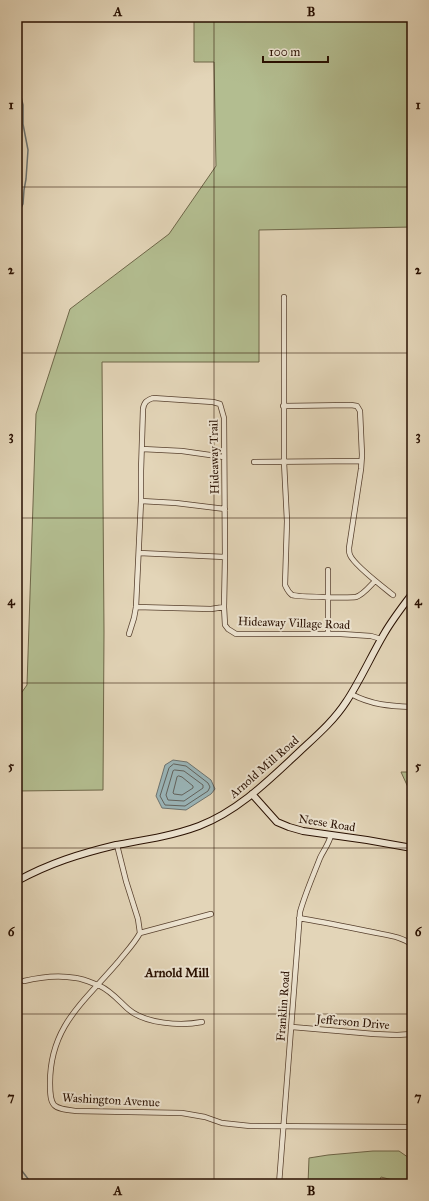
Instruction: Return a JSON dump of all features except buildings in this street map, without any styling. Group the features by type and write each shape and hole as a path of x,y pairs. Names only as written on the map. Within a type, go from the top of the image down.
{"main road":[{"name":"Arnold Mill Road","path":"17,881 35,871 66,858 117,845 171,834 198,826 236,806 252,794 320,732 340,710 351,694 381,639 398,612 412,594"},
{"name":"Neese Road","path":"252,794 277,822 294,829 412,848"}],"street":[{"path":"284,297 283,406 287,521 285,585 288,592 294,595 356,597 375,581"},
{"name":"Hideaway Trail","path":"129,634 136,607 141,501 143,409 144,403 153,398 213,402 220,404 224,418 224,607"},
{"path":"283,406 357,406 360,411 361,461 349,548 350,554 375,581 393,595"},
{"path":"142,448 182,451 224,457"},
{"path":"254,462 361,461"},
{"path":"141,501 176,503 225,509"},
{"path":"139,553 225,557"},
{"path":"328,570 328,634"},
{"path":"136,607 211,609 224,607"},
{"name":"Hideaway Village Road","path":"224,607 225,625 236,634 328,634 371,636 381,639"},
{"path":"351,694 360,699 377,704 412,707"},
{"name":"Franklin Road","path":"279,1184 299,918 309,885 331,835"},
{"path":"117,845 138,919 140,933 211,914"},
{"path":"299,918 397,937 412,945"},
{"name":"Washington Avenue","path":"140,933 67,1021 56,1044 52,1057 50,1077 51,1099 56,1108 76,1111 182,1113 229,1124 250,1126 412,1127"},
{"path":"24,981 65,977 81,979 105,989 128,1009 140,1017 171,1023 189,1024 202,1022"},
{"name":"Jefferson Drive","path":"292,1027 374,1034 412,1034"}],"green space":[{"path":"194,17 412,17 412,227 259,230 259,362 102,362 104,632 103,790 17,791 17,699 27,685 36,414 70,309 169,234 216,166 214,62 194,62"},
{"path":"401,772 412,772 412,796"},
{"path":"373,1151 399,1151 412,1160 412,1184 401,1184 400,1182 381,1177 378,1184 308,1184 309,1158"}],"water":[{"path":"173,760 187,762 211,780 215,789 211,794 186,810 162,808 156,796 165,765"}],"waterway":[{"path":"17,91 21,97 23,105 23,124 28,150 23,204 17,216"},
{"path":"17,1167 32,1184"}],"district":[{"name":"Arnold Mill","path":"177,973"}]}
